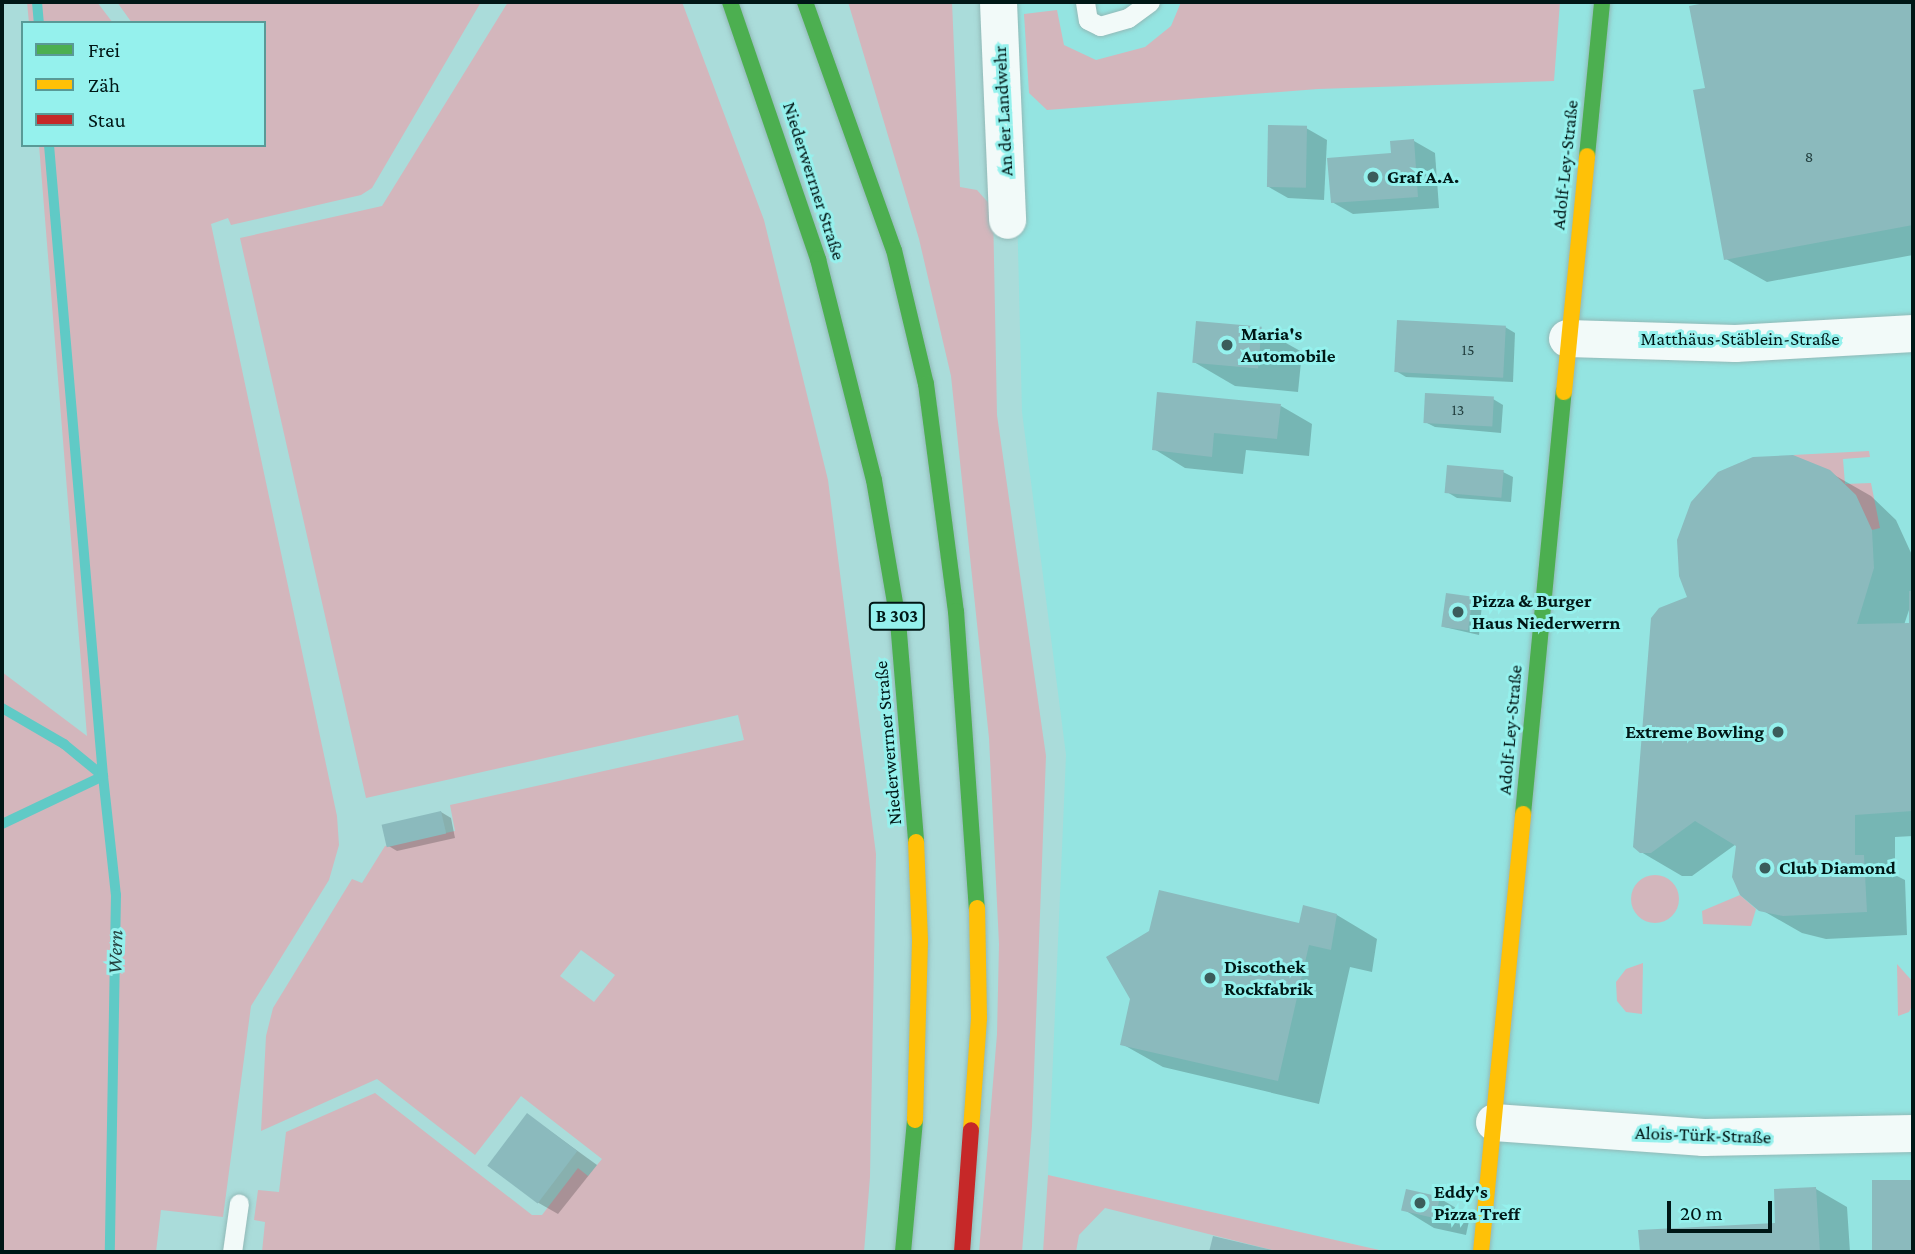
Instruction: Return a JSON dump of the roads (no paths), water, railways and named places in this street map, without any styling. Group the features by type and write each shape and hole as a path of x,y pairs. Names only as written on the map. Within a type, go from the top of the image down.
{"main road":[{"name":"Niederwerrner Straße","path":"730,2 818,259 874,480 898,621 913,767 920,940 916,1109 903,1252"},
{"name":"B 303","path":"806,2 894,250 926,384 956,611 975,826 979,1018 961,1252"},
{"name":"Adolf-Ley-Straße","path":"1481,1252 1567,338 1602,2"}],"street":[{"name":"An der Landwehr","path":"998,2 1007,220"},
{"name":"Matthäus-Stäblein-Straße","path":"1567,338 1735,343 1913,334"},
{"name":"Alois-Türk-Straße","path":"1494,1122 1703,1137 1913,1133"}],"lane":[{"path":"1085,2 1087,20 1100,26 1128,18 1150,2"},
{"path":"232,1252 239,1203"}],"waterway":[{"path":"37,2 39,21"},
{"path":"2,824 103,776 49,147"},
{"name":"Wern","path":"2,708 64,744 103,776 116,895 110,1252"}],"place":[{"name":"Graf A.A.","path":"1373,177"},
{"name":"Maria's Automobile","path":"1227,345"},
{"name":"Pizza & Burger Haus Niederwerrn","path":"1458,612"},
{"name":"Extreme Bowling","path":"1778,732"},
{"name":"Club Diamond","path":"1765,868"},
{"name":"Discothek Rockfabrik","path":"1210,978"},
{"name":"Eddy's Pizza Treff","path":"1420,1203"}]}
